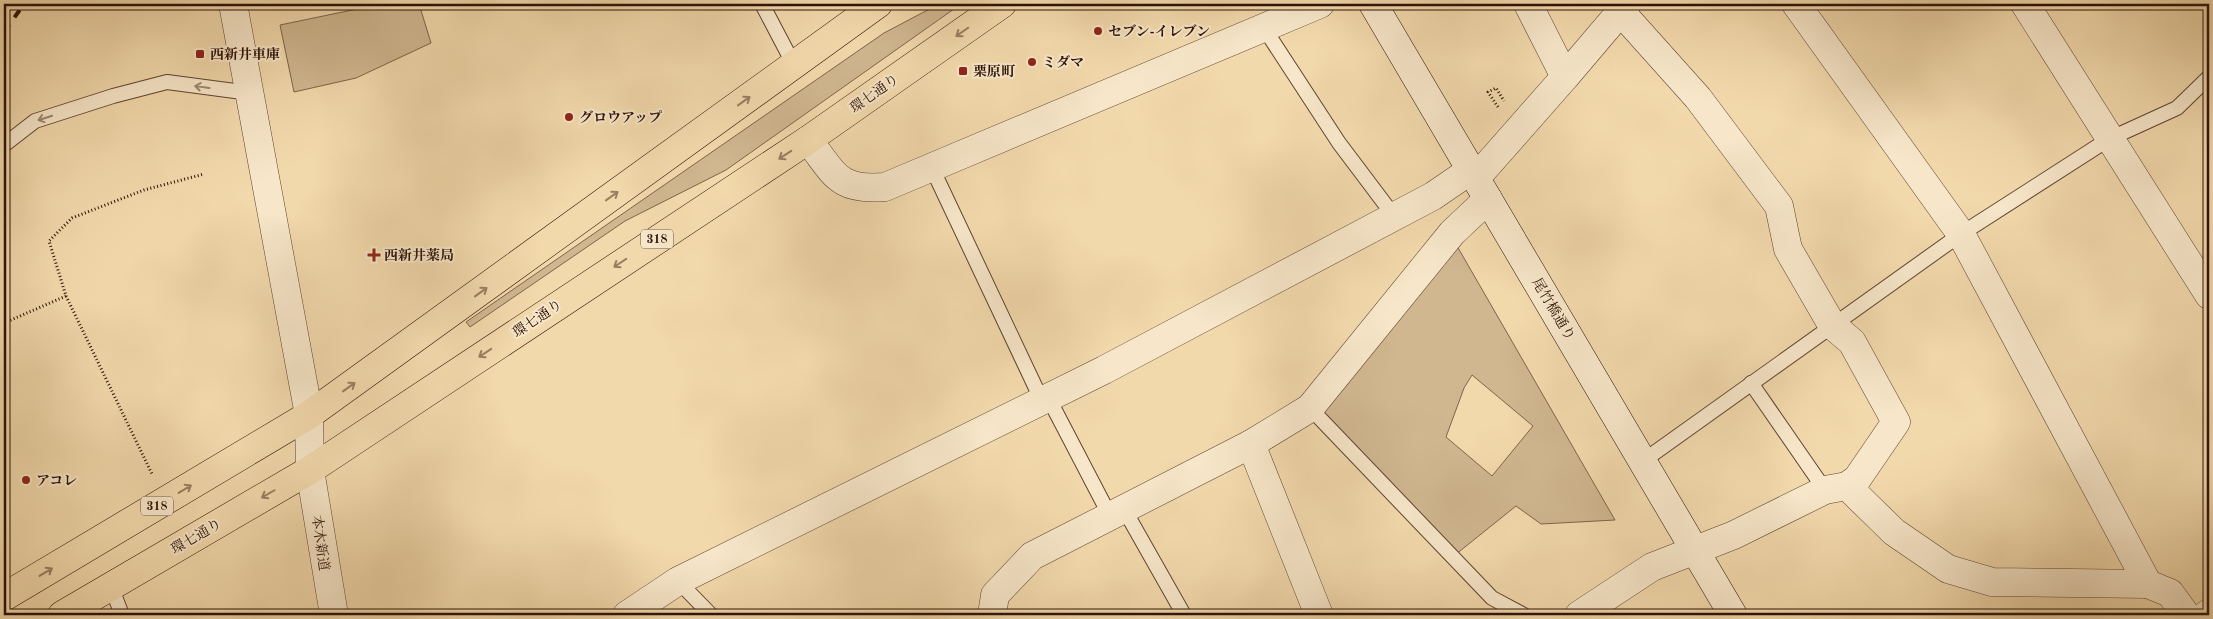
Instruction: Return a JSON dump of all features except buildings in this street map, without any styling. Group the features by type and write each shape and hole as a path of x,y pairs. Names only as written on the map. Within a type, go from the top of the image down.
{"main road":[{"name":"318","path":"4,596 309,416 878,4"},
{"name":"環七通り","path":"62,615 310,470 808,140 1002,4"}],"street":[{"name":"本木新道","path":"233,4 309,416 310,470 334,615"},
{"path":"808,140 838,178 850,186 868,189 885,187 1320,4"},
{"name":"尾竹橋通り","path":"1373,4 1733,615"},
{"path":"1528,4 1565,77"},
{"path":"1796,4 1961,234 2148,584"},
{"path":"2025,4 2209,295"},
{"path":"992,615 995,594 1032,556 1250,444 1310,408 1452,233 1478,182 1624,8 1698,98 1779,206 1788,249 1832,325 1852,342 1896,422 1857,479 1734,535 1652,567 1579,615"},
{"path":"627,615 678,581 1104,370 1433,196 1478,182"},
{"path":"1250,444 1319,615"},
{"path":"1836,488 1948,570 1992,582 2148,584 2170,593 2186,615"}],"lane":[{"path":"762,4 794,65"},
{"path":"1264,28 1339,143 1394,216"},
{"path":"1643,461 1961,234 2109,139 2178,108 2209,77"},
{"path":"4,145 35,121 112,96 167,82 250,93"},
{"path":"932,168 1045,399 1184,615"},
{"path":"1751,383 1836,488"},
{"path":"1310,408 1492,598 1524,615"},
{"path":"678,581 711,615"},
{"path":"111,586 122,615"}],"path":[{"path":"153,475 66,296 49,241 72,218 144,190 204,174"},
{"path":"4,323 66,296"}],"shaded area":[{"path":"381,4 419,4 431,43 356,78 294,92 280,25"},
{"path":"939,4 961,4 726,170 625,221 470,327 466,322 884,33"},
{"path":"1457,246 1615,520 1541,524 1516,506 1450,559 1318,414","holes":["1472,375 1533,426 1492,476 1446,437 1464,388"]}],"railway":[{"path":"4,32 24,4"}],"place":[{"name":"セブン-イレブン","path":"1098,31"},
{"name":"西新井車庫","path":"200,54"},
{"name":"ミダマ","path":"1032,62"},
{"name":"栗原町","path":"963,71"},
{"name":"グロウアップ","path":"569,117"},
{"name":"西新井薬局","path":"374,255"},
{"name":"アコレ","path":"26,480"}]}
